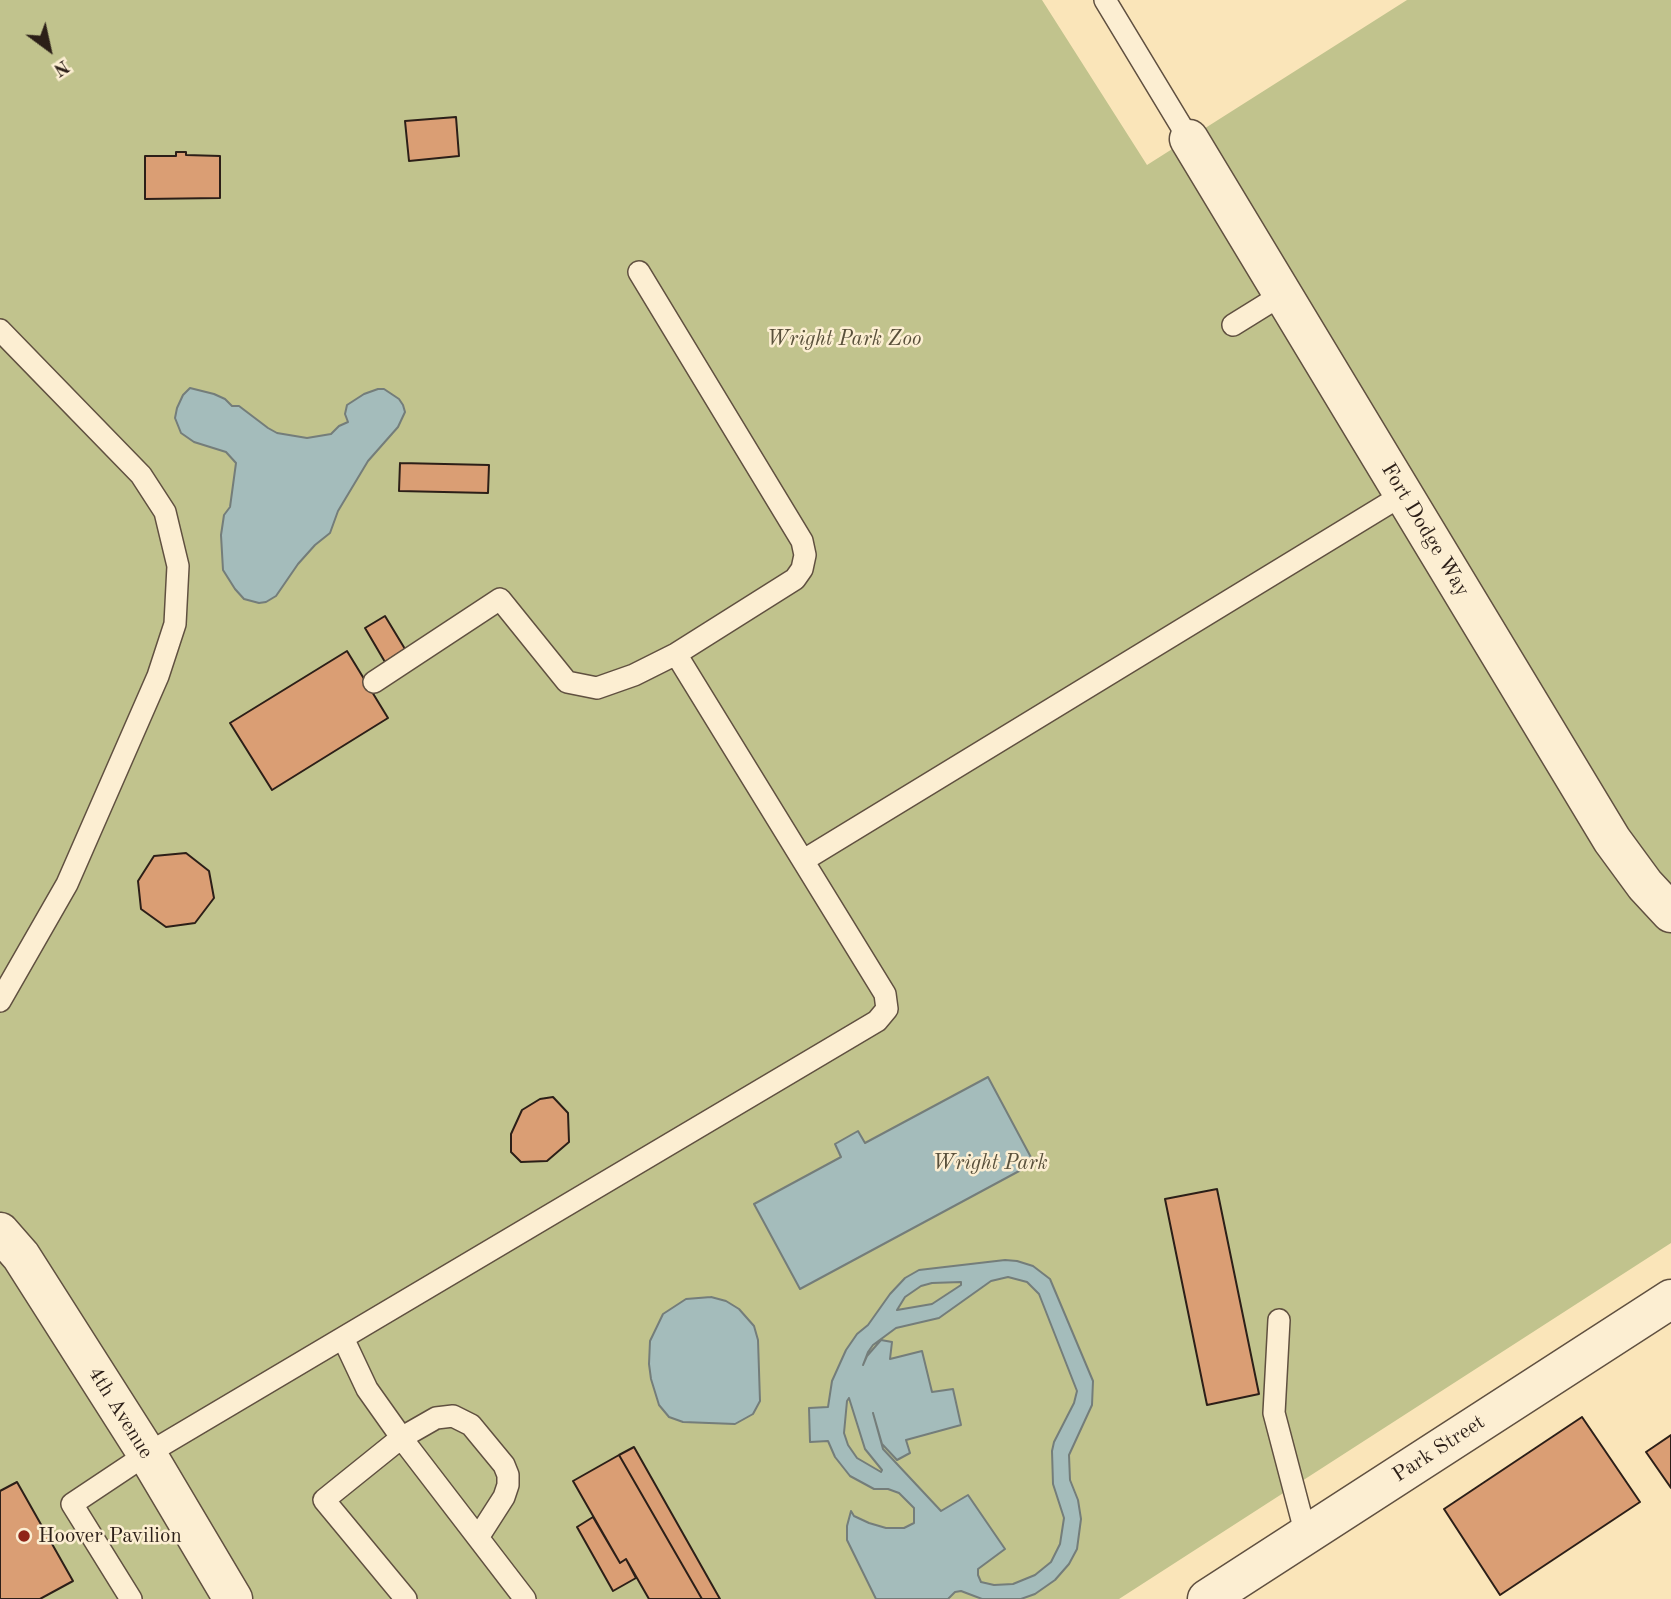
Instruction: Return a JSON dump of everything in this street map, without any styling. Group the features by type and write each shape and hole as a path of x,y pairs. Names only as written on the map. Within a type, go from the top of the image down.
{"street":[{"name":"Fort Dodge Way","path":"1189,139 1612,840 1645,885 1671,913"},
{"name":"4th Avenue","path":"0,1231 21,1256 147,1454 224,1596"},
{"name":"Park Street","path":"1208,1599 1671,1299"}],"lane":[{"path":"1105,0 1189,139"},
{"path":"374,682 500,600 567,682 597,688 634,676 676,654 795,579 802,569 805,555 802,541 639,272"},
{"path":"1233,325 1283,294"},
{"path":"0,330 141,475 164,512 178,566 175,624 159,676 67,884 0,1001"},
{"path":"804,860 1404,494"},
{"path":"131,1599 72,1504 147,1454 877,1021 887,1009 886,994 676,654"},
{"path":"1279,1320 1275,1413 1306,1535"},
{"path":"343,1338 367,1390 525,1599"},
{"path":"406,1599 324,1500 401,1438 436,1418 453,1416 471,1425 504,1465 508,1475 509,1485 504,1497 479,1536"}],"green space":[{"name":"Wright Park","path":"0,0 1042,0 1147,165 1407,0 1671,0 1671,1243 1119,1599 0,1599"}],"water":[{"path":"190,388 214,394 232,406 239,406 277,433 307,438 331,434 348,422 345,414 347,405 378,389 384,389 403,405 405,412 398,427 368,461 338,511 330,533 298,564 276,596 266,602 244,599 223,570 221,535 224,515 230,507 236,463 226,452 194,442 181,433 175,418 177,408"},
{"path":"988,1077 1034,1163 800,1289 754,1204 841,1157 835,1144 858,1131 865,1143"},
{"path":"1005,1260 1033,1266 1050,1279 1093,1381 1092,1405 1069,1455 1070,1480 1078,1500 1081,1519 1077,1549 1069,1564 1055,1580 1035,1594 1021,1599 982,1599 961,1591 955,1592 948,1599 876,1599 847,1540 851,1511 854,1516 869,1523 886,1528 904,1528 914,1523 914,1508 899,1493 888,1489 874,1489 850,1476 835,1457 828,1441 810,1442 809,1408 828,1407 832,1381 846,1350 890,1294 905,1278 919,1270","holes":["1008,1277 1027,1282 1039,1294 1077,1391 1052,1451 1053,1484 1064,1518 1060,1544 1051,1562 1035,1575 1013,1584 994,1585 981,1582 978,1569 1005,1549 968,1495 941,1511 883,1449 873,1413 882,1444 897,1460 910,1453 906,1440 961,1425 953,1389 932,1392 922,1351 890,1359 892,1342 881,1340 863,1365 873,1345 896,1328 939,1318 991,1281","961,1282 961,1285 932,1304 897,1310 905,1297 921,1286","849,1398 865,1449 881,1472 857,1458 848,1445 844,1433"]},
{"path":"711,1297 726,1301 739,1309 754,1326 758,1340 760,1401 753,1414 735,1424 683,1422 669,1417 659,1405 651,1379 650,1341 663,1314 686,1299"}],"building":[{"path":"456,117 459,156 409,161 405,121"},
{"path":"176,152 220,156 220,198 145,199 145,156 176,156"},
{"path":"400,463 489,465 488,493 399,491"},
{"path":"385,616 405,649 385,662 365,628"},
{"path":"347,651 388,718 272,790 230,723"},
{"path":"186,853 209,871 214,898 195,923 166,927 141,909 138,881 154,856"},
{"path":"553,1097 568,1113 569,1142 547,1161 521,1162 511,1152 511,1134 522,1110 540,1099"},
{"path":"1217,1189 1259,1394 1207,1405 1165,1199"},
{"path":"1582,1417 1640,1502 1500,1595 1444,1509"},
{"path":"1671,1435 1671,1488 1646,1452"},
{"path":"634,1447 720,1599 702,1599 619,1455"},
{"path":"619,1455 702,1599 649,1599 626,1559 620,1563 573,1481"},
{"name":"Hoover Pavilion","path":"17,1482 73,1581 40,1599 0,1599 0,1491"},
{"path":"593,1517 620,1563 626,1559 636,1578 613,1591 577,1527"}],"place":[{"name":"Hoover Pavilion","path":"24,1536"}],"park label":[{"name":"Wright Park Zoo","path":"844,339"}]}
